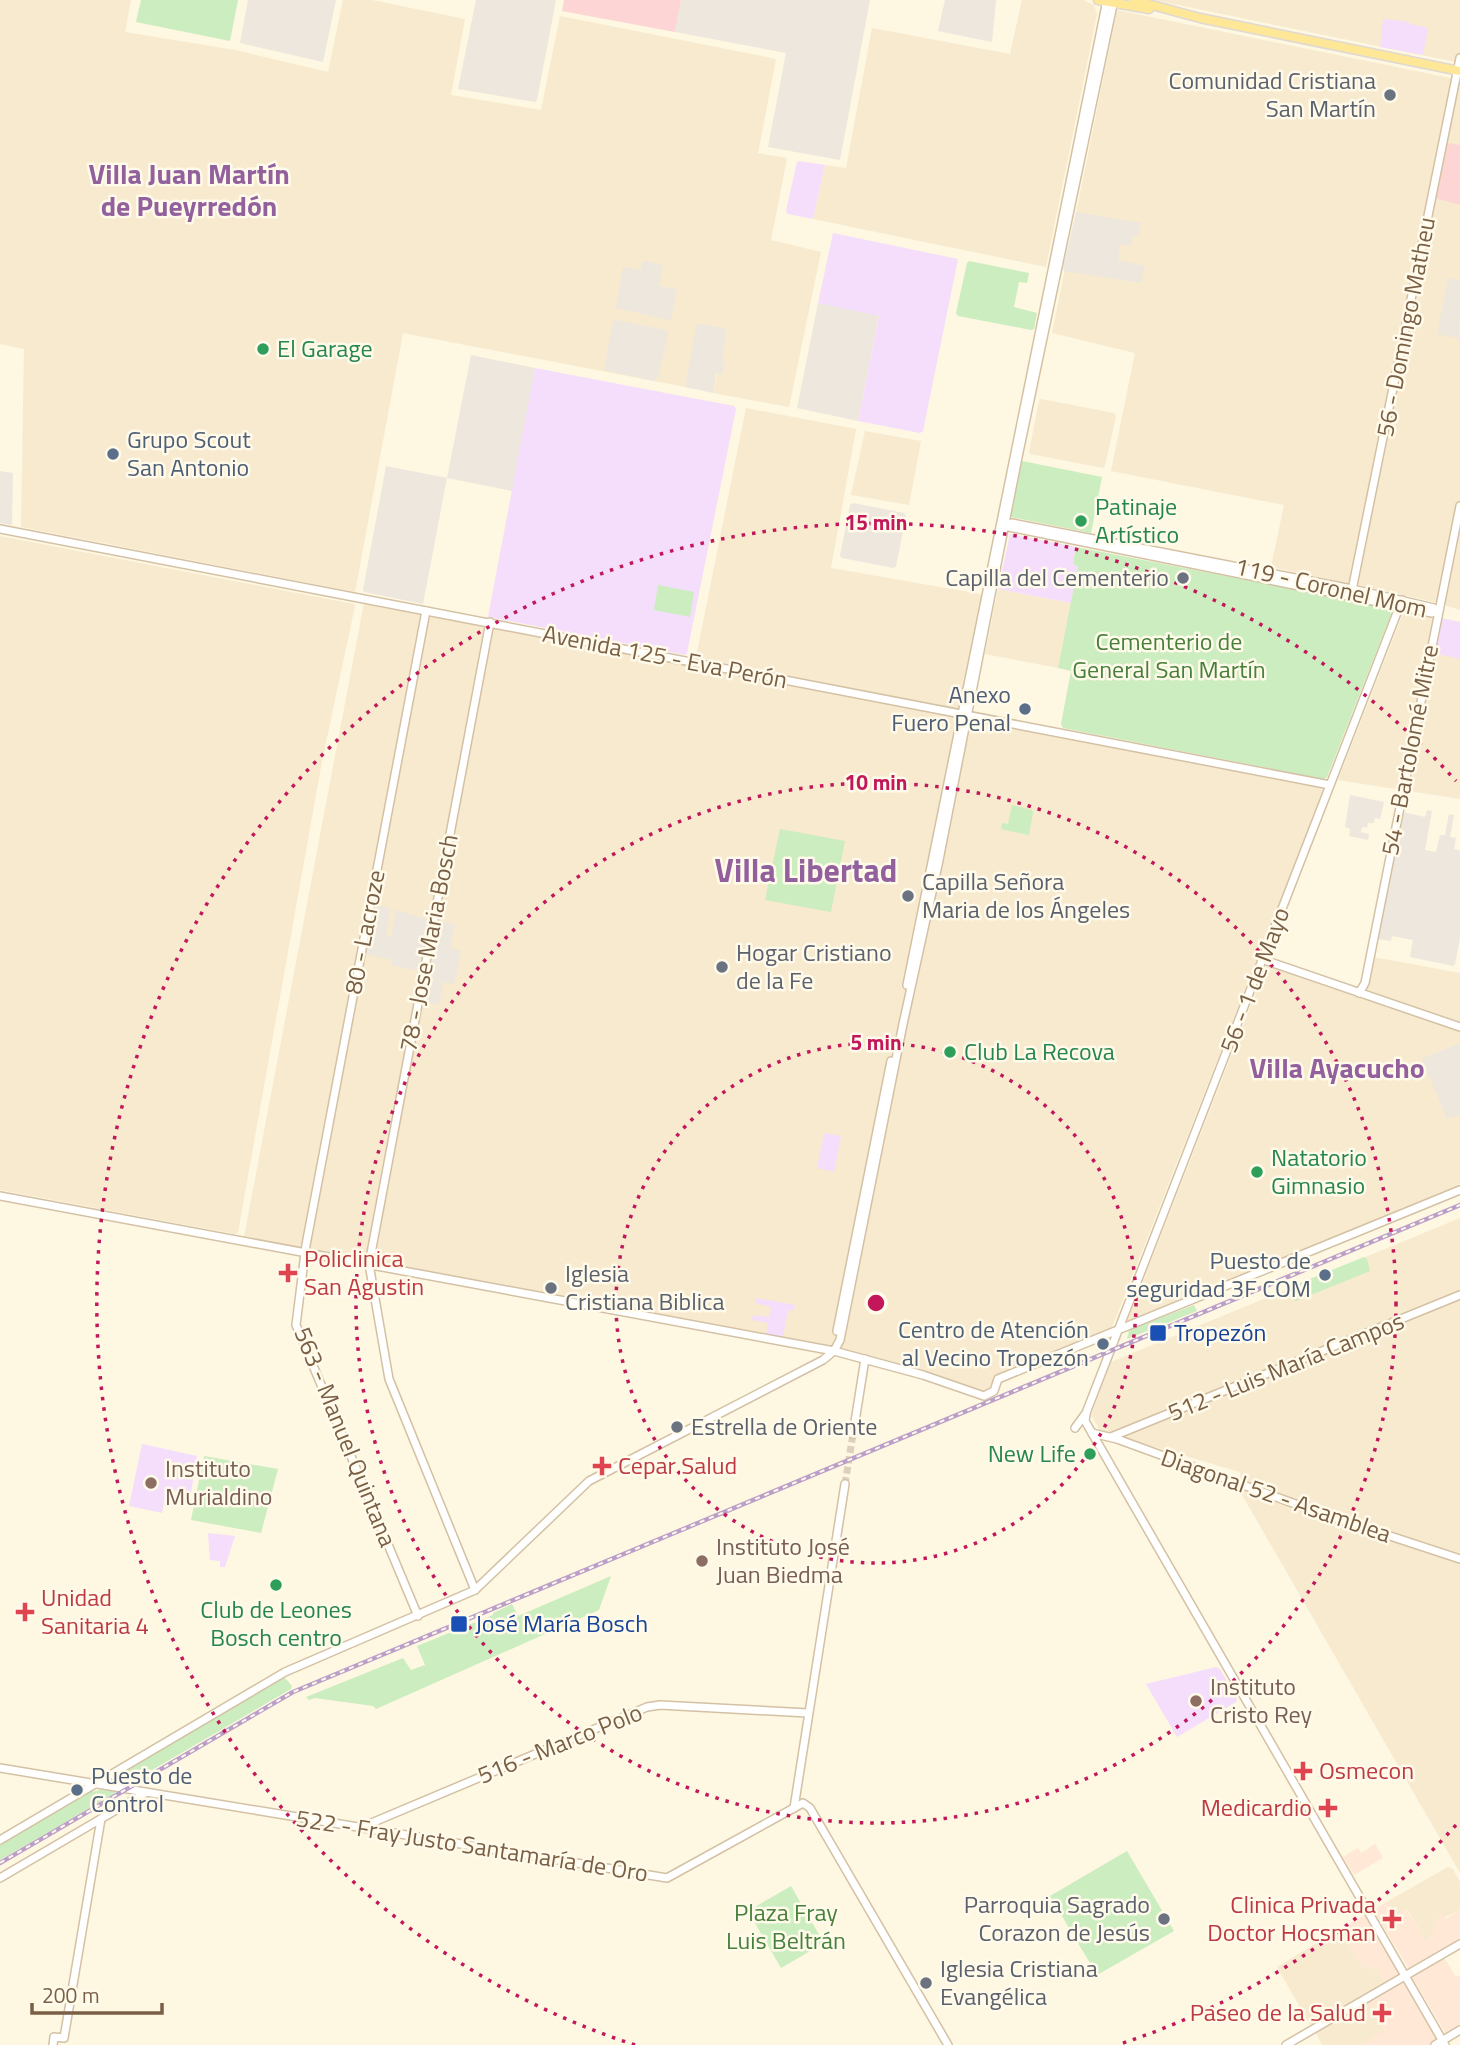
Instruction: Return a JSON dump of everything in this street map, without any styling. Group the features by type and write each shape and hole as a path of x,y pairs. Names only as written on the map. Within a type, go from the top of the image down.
{"main road":[{"path":"1133,0 1176,13"},
{"path":"1108,1 1459,71"}],"street":[{"path":"964,716 1108,1"},
{"path":"0,1840 285,1672 475,1590 589,1481 822,1360 835,1349 840,1340 1108,1"},
{"name":"56 - Domingo Matheu","path":"1352,592 1460,58"},
{"name":"54 - Bartolomé Mitre","path":"1359,993 1366,983 1460,506"},
{"name":"119 - Coronel Mom","path":"1004,526 1020,524 1434,608 1438,611"},
{"name":"Avenida 125 - Eva Perón","path":"0,529 1330,785"},
{"name":"56 - 1 de Mayo","path":"1075,1428 1086,1413 1119,1331 1401,603"},
{"name":"80 - Lacroze","path":"304,1253 426,611"},
{"name":"78 - Jose Maria Bosch","path":"369,1264 490,622"},
{"path":"1264,960 1460,1027"},
{"path":"0,1196 835,1349 986,1396 994,1391 998,1379 1460,1191"},
{"name":"563 - Manuel Quintana","path":"304,1253 297,1328 418,1616"},
{"path":"369,1264 389,1379 475,1590"},
{"name":"512 - Luis María Campos","path":"1111,1437 1460,1295"},
{"path":"853,1434 865,1359"},
{"path":"1086,1413 1086,1422 1102,1451 1444,2043"},
{"name":"Diagonal 52 - Asamblea","path":"1092,1433 1111,1437 1320,1513 1460,1559"},
{"path":"1102,1451 1107,1441 1122,1442"},
{"path":"794,1808 845,1484"},
{"name":"516 - Marco Polo","path":"365,1828 647,1707 660,1705 808,1713"},
{"name":"522 - Fray Justo Santamaría de Oro","path":"0,1768 667,1878 803,1803 817,1820 948,2045"},
{"path":"0,1878 145,1793"},
{"path":"54,2041 64,2038 102,1819"},
{"path":"1286,2045 1460,1944"},
{"path":"1435,2045 1444,2043 1460,2030"}],"shaded area":[{"path":"0,0 131,0 125,32 235,50 328,72 343,0 372,0 465,19 451,95 541,110 560,16 776,59 758,153 787,158 771,240 821,252 789,407 713,393 717,373 723,374 725,363 721,362 727,330 698,323 685,387 403,333 355,592 21,527 24,349 0,344"},
{"path":"248,0 336,0 323,62 240,43"},
{"path":"476,0 556,0 535,102 458,89"},
{"path":"564,0 681,0 675,32 562,11"},
{"path":"681,0 870,0 840,160 768,147 786,53 675,32"},
{"path":"945,0 996,0 992,42 938,31"},
{"path":"1022,0 1083,0 1094,5 1097,14 1046,267 813,219 825,165 846,168 872,28 1010,54"},
{"path":"1154,0 1460,0 1460,63"},
{"path":"1117,10 1460,80 1460,610 1435,602 1271,567 1284,505 1111,471 1135,353 1052,333"},
{"path":"1383,19 1410,22 1428,28 1423,55 1380,47"},
{"path":"1446,144 1460,145 1460,205 1435,198"},
{"path":"799,161 825,165 813,219 788,214 786,211"},
{"path":"1076,212 1141,223 1138,236 1133,236 1131,246 1120,244 1118,260 1145,266 1141,283 1064,271"},
{"path":"833,233 958,259 923,431 920,433 858,421 879,316 818,303"},
{"path":"643,261 663,264 659,286 677,289 671,319 616,308 623,267 641,270"},
{"path":"1448,278 1460,281 1459,338 1437,334"},
{"path":"818,303 879,315 858,421 797,408"},
{"path":"613,321 668,332 658,378 653,381 604,370"},
{"path":"697,323 727,329 722,361 725,363 723,374 716,374 713,393 685,387"},
{"path":"471,355 535,368 512,491 447,478"},
{"path":"535,368 734,406 736,409 685,655 488,617"},
{"path":"1041,399 1114,413 1116,416 1103,468 1030,454"},
{"path":"746,408 856,429 831,568 980,594 984,597 959,711 696,657"},
{"path":"865,431 921,441 909,505 851,495"},
{"path":"386,466 447,478 423,604 364,592"},
{"path":"0,471 13,473 12,525 0,523"},
{"path":"853,503 904,513 906,516 896,566 893,568 840,556 850,505"},
{"path":"1010,534 1076,547 1073,564 1078,565 1071,603 998,589"},
{"path":"0,536 355,606 322,761 238,1232 235,1234 0,1190"},
{"path":"998,589 1071,603 1058,668 985,654"},
{"path":"364,603 1321,788 1323,792 1111,1330 995,1378 989,1393 828,1346 244,1237"},
{"path":"1404,611 1460,622 1460,799 1338,780"},
{"path":"1441,618 1460,622 1460,659 1434,653"},
{"path":"1350,795 1384,802 1380,819 1375,818 1374,823 1368,823 1367,828 1362,827 1361,832 1369,834 1368,840 1349,836 1350,829 1345,827"},
{"path":"1427,810 1432,811 1425,850 1436,852 1440,835 1445,835 1449,814 1454,815 1450,837 1456,838 1454,849 1460,851 1460,938 1453,966 1410,957 1413,940 1392,936 1391,941 1377,939 1402,812 1425,817"},
{"path":"376,905 391,909 386,935 391,936 396,910 429,920 419,971 391,965 392,960 365,954"},
{"path":"437,922 455,924 450,948 461,951 454,984 443,982 439,1005 422,1000"},
{"path":"1373,957 1460,973 1460,1186 1128,1324 1266,967 1270,966 1365,1000"},
{"path":"1460,1043 1460,1114 1447,1119 1422,1059"},
{"path":"824,1133 841,1136 834,1172 817,1168"},
{"path":"1460,1218 1460,1873 1241,1493 1240,1472 1100,1431 1091,1415 1111,1362"},
{"path":"756,1298 795,1305 794,1311 788,1310 783,1337 766,1334 768,1323 752,1320 753,1315 769,1317 771,1307 755,1303"},
{"path":"142,1444 197,1456 191,1493 167,1489 162,1513 129,1506"},
{"path":"208,1533 235,1536 225,1567 220,1567 220,1561 210,1560"},
{"name":"Instituto Cristo Rey","path":"1216,1667 1220,1669 1237,1699 1236,1702 1177,1737 1146,1684"},
{"path":"1375,1844 1383,1858 1354,1875 1343,1857 1358,1848 1361,1853"},
{"path":"1448,1867 1453,1869 1460,1882 1460,1910 1439,1920 1434,1935 1425,1940 1407,1909 1397,1915 1388,1901"},
{"path":"1388,1901 1397,1914 1406,1909 1425,1940 1434,1935 1432,1931 1436,1928 1433,1923 1439,1920 1437,1917 1442,1914 1445,1919 1460,1910 1460,1941 1409,1969 1375,1913 1376,1908"},
{"path":"1366,1916 1399,1973 1399,1977 1386,1984 1377,1968 1371,1971 1368,1966 1363,1968 1340,1929"},
{"path":"1340,1929 1363,1968 1377,1968 1386,1984 1311,2026 1277,1967"},
{"path":"1443,1956 1456,1977 1460,1975 1460,2027 1446,2034 1412,1977"},
{"path":"1402,1980 1437,2038 1436,2042 1430,2045 1360,2045 1385,2030 1368,2000"},
{"path":"1368,2000 1385,2031 1360,2045 1322,2045 1315,2031"}],"green space":[{"path":"141,0 238,0 230,41 136,22"},
{"path":"969,261 1029,273 1027,283 1019,282 1014,307 1037,313 1034,329 958,316 956,313"},
{"path":"1022,461 1102,477 1091,533 1011,517"},
{"name":"Cementerio de General San Martín","path":"1076,547 1390,608 1392,612 1327,777 1324,779 1063,728 1061,724 1071,671 1058,668 1078,566 1073,564"},
{"path":"658,585 694,592 690,617 654,610"},
{"path":"1012,805 1032,810 1029,835 1001,829 1002,823 1008,824"},
{"path":"780,829 845,841 831,912 765,900"},
{"path":"1364,1257 1370,1271 1296,1301 1291,1299 1288,1291 1290,1287"},
{"path":"1194,1305 1197,1311 1127,1339 1129,1330"},
{"path":"204,1456 278,1469 261,1533 191,1520"},
{"path":"611,1576 599,1610 376,1709 373,1706 315,1698 309,1700 306,1697 403,1658 411,1670 425,1665 417,1646 493,1615 512,1604 518,1616"},
{"path":"283,1676 292,1686 291,1689 128,1784 112,1783 111,1778"},
{"path":"116,1791 0,1860 0,1845 91,1792"},
{"path":"1127,1851 1174,1931 1097,1975 1050,1896"},
{"name":"Plaza Fray Luis Beltrán","path":"791,1886 824,1943 781,1968 748,1911"}],"tunnel":[{"path":"845,1484 853,1434"}],"railway":[{"path":"0,1863 293,1692 1460,1205"}],"place":[{"name":"Comunidad Cristiana San Martín","path":"1390,95"},
{"name":"El Garage","path":"263,349"},
{"name":"Grupo Scout San Antonio","path":"113,454"},
{"name":"Patinaje Artístico","path":"1081,521"},
{"name":"Capilla del Cementerio","path":"1183,578"},
{"name":"Anexo Fuero Penal","path":"1025,709"},
{"name":"Capilla Señora Maria de los Ángeles","path":"908,896"},
{"name":"Hogar Cristiano de la Fe","path":"722,967"},
{"name":"Club La Recova","path":"950,1052"},
{"name":"Natatorio Gimnasio","path":"1257,1172"},
{"name":"Policlinica San Agustin","path":"288,1273"},
{"name":"Puesto de seguridad 3F COM","path":"1325,1275"},
{"name":"Iglesia Cristiana Biblica","path":"551,1288"},
{"name":"Tropezón","path":"1158,1333"},
{"name":"Centro de Atención al Vecino Tropezón","path":"1103,1344"},
{"name":"Estrella de Oriente","path":"677,1427"},
{"name":"New Life","path":"1090,1454"},
{"name":"Cepar Salud","path":"602,1466"},
{"name":"Instituto Murialdino","path":"151,1483"},
{"name":"Instituto José Juan Biedma","path":"702,1561"},
{"name":"Club de Leones Bosch centro","path":"276,1585"},
{"name":"Unidad Sanitaria 4","path":"25,1612"},
{"name":"José María Bosch","path":"459,1624"},
{"name":"Instituto Cristo Rey","path":"1196,1701"},
{"name":"Osmecon","path":"1303,1771"},
{"name":"Puesto de Control","path":"77,1790"},
{"name":"Medicardio","path":"1328,1808"},
{"name":"Parroquia Sagrado Corazon de Jesús","path":"1164,1919"},
{"name":"Clinica Privada Doctor Hocsman","path":"1392,1919"},
{"name":"Iglesia Cristiana Evangélica","path":"926,1983"},
{"name":"Paseo de la Salud","path":"1382,2013"}],"district":[{"name":"Villa Juan Martín de Pueyrredón","path":"189,190"},
{"name":"Villa Libertad","path":"806,871"},
{"name":"Villa Ayacucho","path":"1337,1068"}]}
